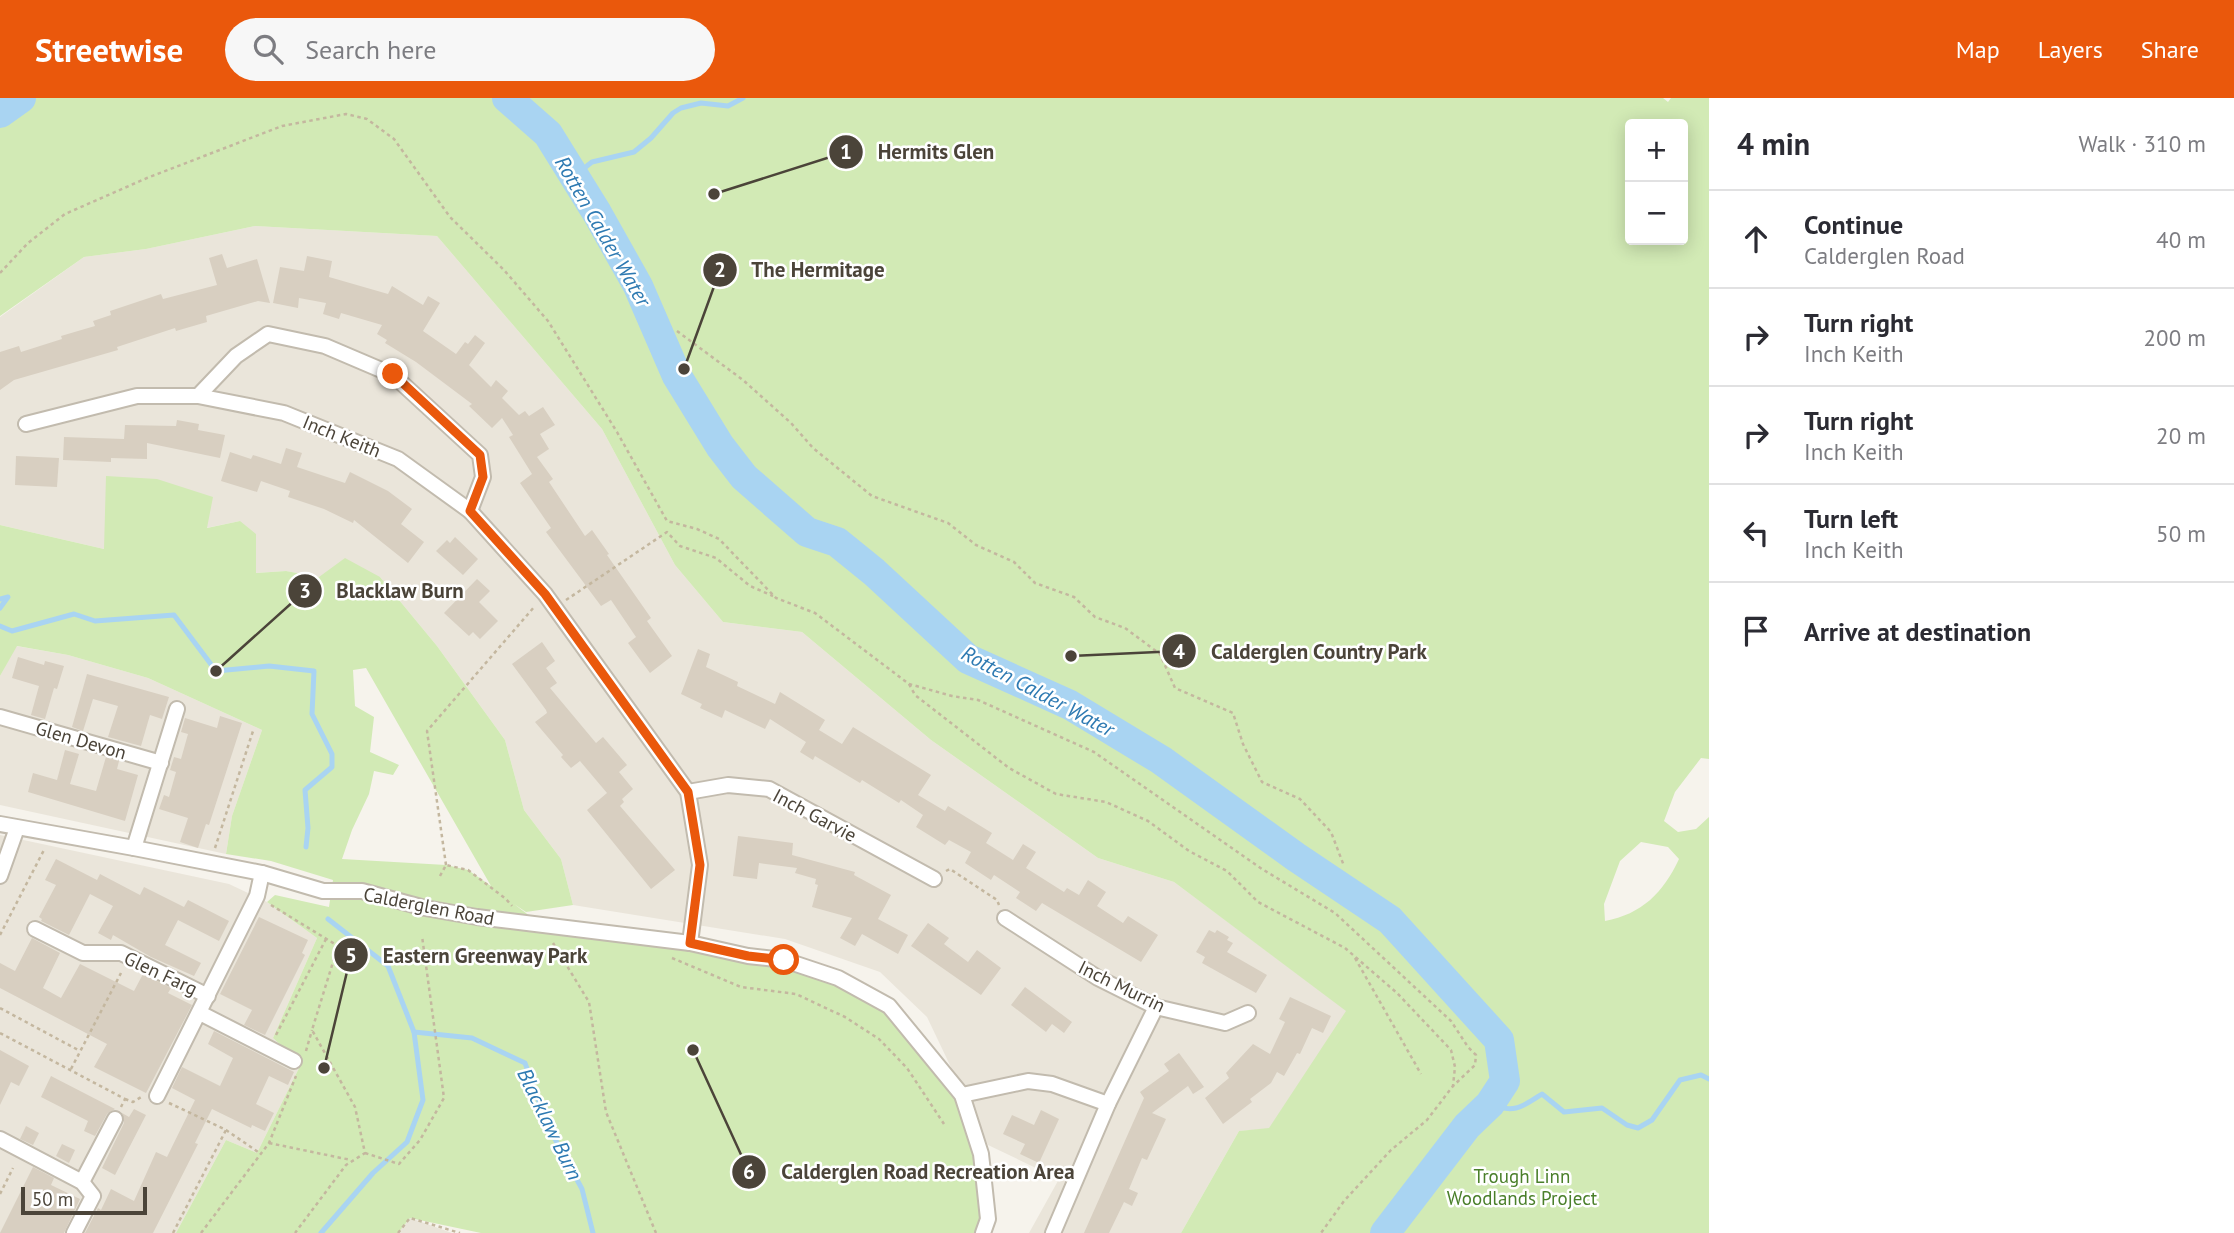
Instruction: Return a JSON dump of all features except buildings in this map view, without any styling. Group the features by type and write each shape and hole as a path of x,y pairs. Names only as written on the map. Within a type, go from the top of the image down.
{"street":[{"path":"198,396 236,356 268,334 326,345 393,374 480,455 483,477 470,511"},
{"name":"Inch Keith","path":"26,424 137,396 198,396 284,412 398,459 470,511 545,594 688,792 700,865 690,943"},
{"path":"134,848 177,709"},
{"name":"Glen Devon","path":"0,717 161,763"},
{"name":"Inch Garvie","path":"688,792 727,785 769,789 934,879"},
{"name":"Calderglen Road","path":"0,824 262,873 323,891 362,891 425,908 543,926 690,943 748,956 784,960 838,978 888,1006 962,1095 981,1154 988,1219 983,1233"},
{"path":"0,876 17,828"},
{"name":"Glen Farg","path":"157,1096 257,896 262,873"},
{"name":"Inch Murrin","path":"1005,918 1098,978 1156,1007 1225,1023 1248,1013"},
{"name":"Glen Farg","path":"35,929 83,953 121,953 208,996"},
{"path":"1054,1233 1108,1104 1156,1007"},
{"name":"Glen Farg","path":"200,1013 298,1064"},
{"path":"962,1095 1028,1081 1052,1084 1108,1104"},
{"path":"82,1182 115,1119"},
{"path":"0,1139 82,1182 93,1196 74,1233"}],"path":[{"path":"0,273 27,243 65,214 147,178 282,126 346,114 367,118 394,139 450,217 504,270 548,320 617,432 667,521 667,532 680,546 716,558 750,586 814,613 909,684 978,700 1094,752 1262,869 1335,913 1451,1021 1476,1055 1475,1065 1452,1086 1427,1120 1391,1150 1344,1200 1321,1233"},
{"path":"677,331 743,380 791,423 813,448 872,496 948,523 976,545 1014,562 1035,583 1074,597 1095,617 1125,628 1160,654 1175,688 1233,713 1242,744 1262,782 1300,799 1308,807 1331,832 1344,866"},
{"path":"667,521 697,529 719,539 776,598"},
{"path":"440,876 446,865 427,731 545,594 565,601 667,532"},
{"path":"909,684 915,695 1009,768 1056,793 1106,802 1148,821 1189,851 1227,871 1258,902 1345,948 1397,993 1451,1050 1455,1067 1452,1086"},
{"path":"210,863 253,731"},
{"path":"0,935 52,835"},
{"path":"446,865 468,870 506,899 525,923"},
{"path":"934,879 950,869 997,900 1005,918"},
{"path":"201,1233 269,1143 312,1030 338,946 257,896"},
{"path":"543,926 589,1002 606,1112 656,1233"},
{"path":"365,1153 399,1164 420,1140 444,1098 422,936"},
{"path":"270,1049 327,939"},
{"path":"663,954 741,988 796,994 845,1017 879,1039 907,1068 944,1124"},
{"path":"1354,958 1421,1074"},
{"path":"70,1070 121,973"},
{"path":"0,1008 80,1051"},
{"path":"312,1030 355,1107 365,1153"},
{"path":"0,1033 132,1102 141,1096 157,1096 226,1130 261,1154"},
{"path":"115,1119 125,1099"},
{"path":"173,1233 226,1130"},
{"path":"269,1143 354,1161"},
{"path":"295,1233 346,1166 365,1153"},
{"path":"0,1194 13,1168"},
{"path":"398,1233 410,1218 460,1233"}],"shaded area":[{"path":"255,226 437,236 602,429 675,565 723,622 802,632 931,740 1098,858 1174,882 1347,1011 1269,1129 1239,1131 1181,1233 1029,1233 1059,1179 988,1145 927,1017 880,972 785,939 573,905 561,859 524,810 505,740 437,646 380,577 319,577 286,571 255,573 240,521 104,549 0,525 0,317 84,257 146,249"},
{"path":"16,646 68,655 148,678 262,730 232,816 226,854 0,805 0,676"},
{"path":"0,835 229,884 267,902 317,938 273,1038 301,1064 257,1153 226,1140 176,1233 0,1233"},
{"path":"410,1218 452,1233 398,1233"}],"green space":[{"name":"Trough Linn Woodlands Project","path":"0,98 1663,98 1668,102 1671,98 1709,98 1709,759 1701,758 1675,792 1664,821 1678,832 1696,829 1709,817 1709,1233 1181,1233 1239,1131 1269,1128 1346,1011 1174,882 1098,858 931,740 802,632 723,622 675,565 602,429 437,236 255,226 146,249 84,257 0,316","holes":["1641,842 1668,847 1679,859 1658,892 1630,913 1605,921 1604,904 1620,861"]},
{"path":"106,476 157,479 213,497 207,528 240,521 256,534 256,573 286,571 319,577 345,558 380,577 437,646 505,740 524,810 561,859 573,905 526,912 514,904 543,926 784,960 889,1006 962,1095 981,1154 983,1233 481,1233 410,1218 398,1233 176,1233 226,1140 257,1153 301,1064 273,1038 317,938 267,902 275,895 329,907 333,880 271,861 226,854 232,816 262,730 148,678 68,655 17,646 0,676 0,525 104,549","holes":["366,668 491,886 468,870 446,865 342,859 369,794 374,771 393,775 399,765 370,752 374,717 355,706 353,670"]}],"waterway":[{"name":"Rotten Calder Water","path":"0,113 21,98"},
{"name":"Rotten Calder Water","path":"507,98 548,134 638,286 677,376 720,446 744,477 807,532 837,542 874,572 968,659 1070,705 1161,760 1296,857 1390,920 1499,1040 1505,1081 1490,1104 1467,1126 1385,1233"},
{"path":"574,176 592,162 634,152 681,108 701,103 728,106 743,98"},
{"name":"Blacklaw Burn","path":"0,599 8,597 0,608"},
{"name":"Blacklaw Burn","path":"0,626 12,631 74,614 95,621 174,615 216,671 269,666 314,671 312,714 332,754 332,767 305,790 308,828 306,847"},
{"name":"Blacklaw Burn","path":"328,919 388,966 414,1032 472,1038 525,1063 548,1126 582,1189 593,1233"},
{"path":"321,1233 373,1173 407,1142 423,1100 414,1032"},
{"path":"1490,1104 1518,1108 1542,1094 1564,1112 1602,1108 1627,1125 1638,1128 1652,1120 1680,1080 1701,1075 1709,1079"}],"place":[{"name":"Hermits Glen","path":"714,194"},
{"name":"The Hermitage","path":"684,369"},
{"name":"Calderglen Country Park","path":"1071,656"},
{"name":"Blacklaw Burn","path":"216,671"},
{"name":"Calderglen Road Recreation Area","path":"693,1050"},
{"name":"Eastern Greenway Park","path":"324,1068"}],"route":[{"path":"393,374 480,455 483,477 470,511 545,594 688,792 700,865 690,943 748,956 784,960"}]}
